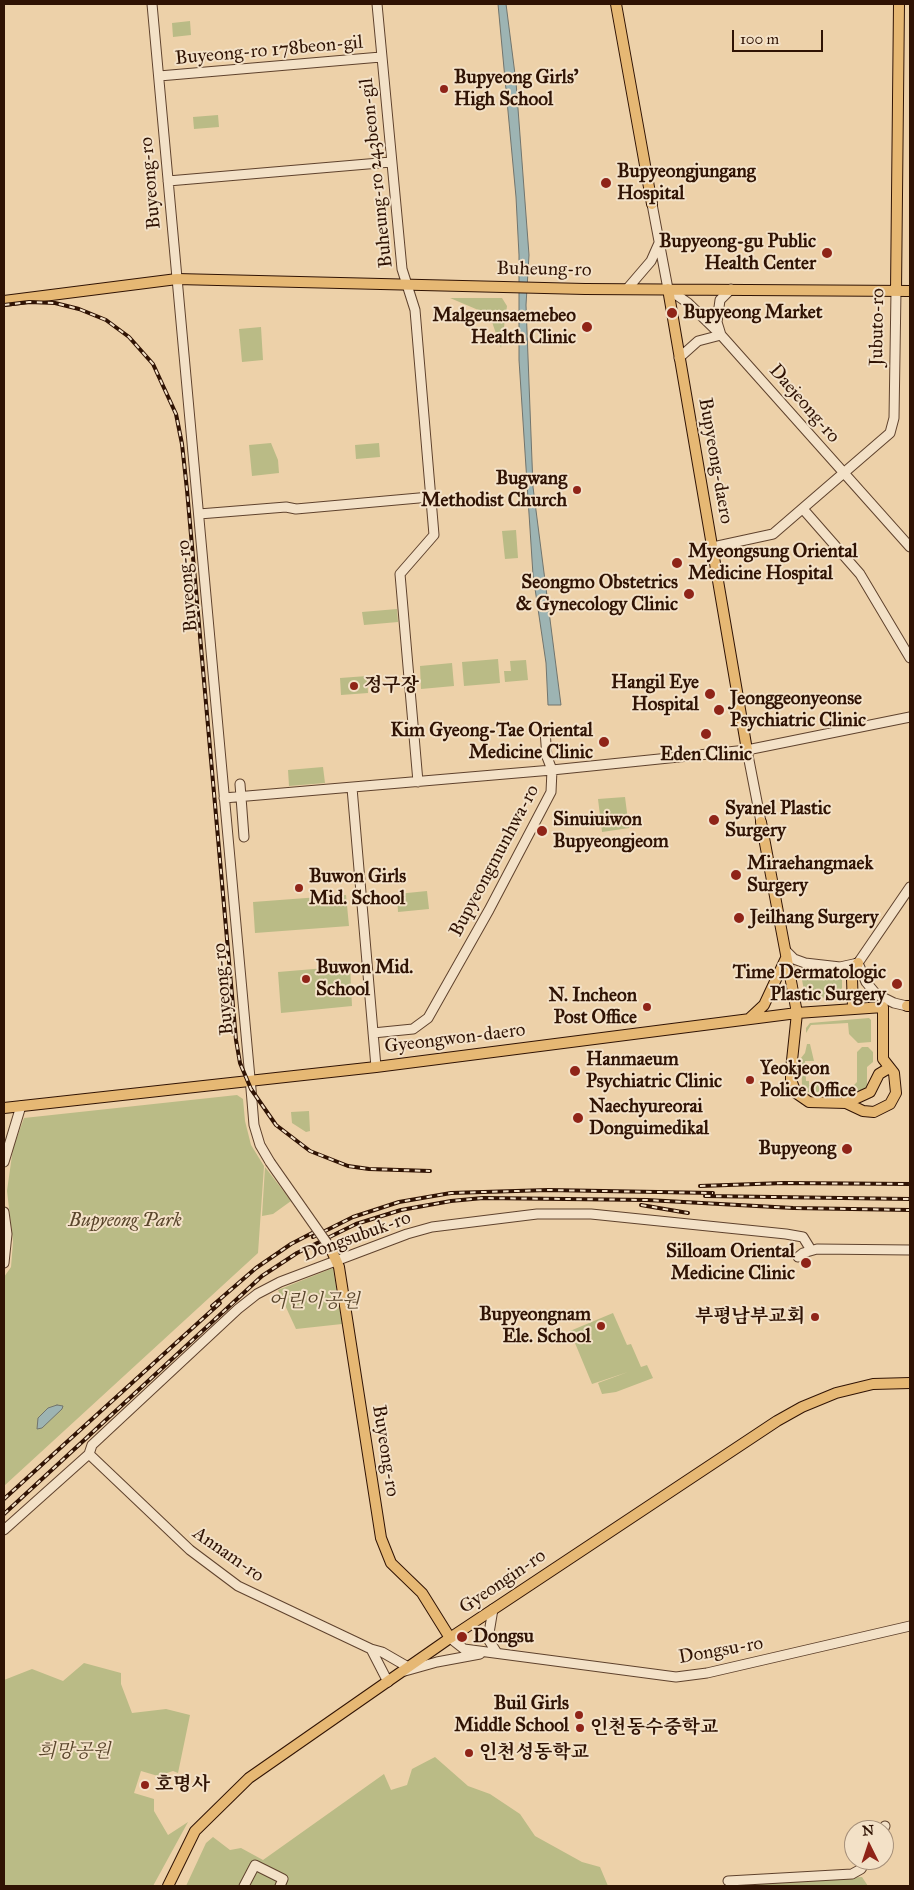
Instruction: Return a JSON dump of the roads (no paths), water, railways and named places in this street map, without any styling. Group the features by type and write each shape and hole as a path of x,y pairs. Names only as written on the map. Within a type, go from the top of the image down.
{"main road":[{"name":"Bupyeong-daero","path":"616,4 652,204"},
{"name":"Jubuto-ro","path":"896,291 899,4"},
{"name":"Buheung-ro","path":"4,301 178,279 545,288 910,291"},
{"name":"Bupyeong-daero","path":"668,289 678,358 713,547 747,750"},
{"name":"Bupyeong-daero","path":"761,822 797,1013 791,1080 796,1093 809,1102 846,1103"},
{"path":"747,1020 757,1014 764,1006 786,954"},
{"path":"853,1007 852,979 858,963"},
{"name":"Gyeongwon-daero","path":"4,1108 376,1066 797,1013 853,1007 883,1007"},
{"path":"846,1103 863,1111 874,1112 890,1104 896,1093 894,1073 889,1068 883,1055 883,1007"},
{"path":"846,1103 870,1092 878,1074 889,1068"},
{"name":"Buyeong-ro","path":"331,1249 336,1261 380,1538 391,1563 422,1593 450,1638"},
{"name":"Gyeongin-ro","path":"168,1886 195,1831 224,1800 249,1778 450,1638 777,1421 802,1407 836,1393 866,1386 910,1383"}],"street":[{"name":"Buyeong-ro","path":"152,4 254,1124 260,1145 270,1162 331,1249"},
{"name":"Buheung-ro 243beon-gil","path":"377,4 402,269 414,310 434,535 400,574 418,782"},
{"name":"Buyeong-ro 178beon-gil","path":"159,76 381,57"},
{"path":"168,181 391,162"},
{"name":"Bupyeong-daero","path":"652,204 668,289"},
{"path":"626,289 651,261 659,243"},
{"name":"Daejeong-ro","path":"668,289 688,303 721,335 910,547"},
{"path":"678,358 698,341 721,335 717,322 720,300 731,289"},
{"name":"Jubuto-ro","path":"713,547 773,534 887,436 892,428 896,291"},
{"path":"199,514 286,507 296,509 430,497"},
{"path":"803,509 860,574 910,658"},
{"name":"Bupyeongmunhwa-ro","path":"373,1033 413,1029 423,1023 430,1014 551,792 552,770 747,750 910,717"},
{"path":"224,798 552,770 547,758 545,731"},
{"name":"Bupyeong-daero","path":"747,750 761,822"},
{"path":"240,784 244,837"},
{"path":"352,788 376,1066"},
{"path":"786,954 805,963 840,967 858,963 910,887"},
{"path":"858,963 866,982 876,994 894,1003 909,1006"},
{"name":"Gyeongwon-daero","path":"883,1007 909,1006"},
{"path":"4,1162 21,1106"},
{"path":"4,1212 7,1234 4,1263"},
{"name":"Dongsubuk-ro","path":"4,1530 89,1454 92,1445 238,1309 266,1288 432,1227 537,1214 591,1214 749,1229 803,1237 811,1250"},
{"path":"798,1257 811,1250 910,1250"},
{"name":"Annam-ro","path":"89,1454 190,1550 238,1586 371,1649 382,1652 404,1670"},
{"path":"404,1670 437,1662 494,1653 488,1639 493,1610"},
{"name":"Dongsu-ro","path":"450,1638 464,1649 676,1676 707,1673 910,1626"},
{"path":"371,1649 388,1682"},
{"path":"244,1886 254,1865 283,1878 280,1886"},
{"path":"728,1881 852,1874 859,1870"}],"water":[{"path":"498,4 506,4 516,82 529,255 526,305 533,487 561,705 548,705 546,663 533,575 519,360 519,255 516,197"},
{"path":"57,1405 63,1406 62,1409 42,1428 37,1429 38,1418 48,1408"}],"railway":[{"path":"4,305 29,302 55,303 79,309 106,320 129,337 153,364 176,414 182,444 187,490 236,1040 240,1063 251,1089 276,1125 310,1151 348,1166 369,1169 430,1171"},
{"path":"700,1186 784,1183 910,1184"},
{"path":"313,1237 353,1217 399,1202 451,1193 548,1190 713,1193"},
{"path":"705,1196 910,1199"},
{"path":"4,1514 262,1276 297,1253 356,1224 401,1210 451,1201 483,1198 647,1200 793,1208 910,1210"},
{"path":"641,1205 688,1213"},
{"path":"212,1306 256,1268 291,1244 318,1230"},
{"path":"4,1499 220,1303"}],"place":[{"name":"Bupyeong Girls' High School","path":"444,89"},
{"name":"Bupyeongjungang Hospital","path":"606,183"},
{"name":"Bupyeong-gu Public Health Center","path":"827,253"},
{"name":"Bupyeong Market","path":"672,313"},
{"name":"Malgeunsaemebeo Health Clinic","path":"587,327"},
{"name":"Bugwang Methodist Church","path":"577,490"},
{"name":"Myeongsung Oriental Medicine Hospital","path":"677,563"},
{"name":"Seongmo Obstetrics & Gynecology Clinic","path":"689,594"},
{"name":"정구장","path":"354,686"},
{"name":"Hangil Eye Hospital","path":"710,694"},
{"name":"Jeonggeonyeonse Psychiatric Clinic","path":"719,710"},
{"name":"Eden Clinic","path":"706,734"},
{"name":"Kim Gyeong-Tae Oriental Medicine Clinic","path":"604,742"},
{"name":"Syanel Plastic Surgery","path":"714,820"},
{"name":"Sinuiuiwon Bupyeongjeom","path":"542,831"},
{"name":"Miraehangmaek Surgery","path":"736,875"},
{"name":"Buwon Girls Mid. School","path":"299,888"},
{"name":"Jeilhang Surgery","path":"739,918"},
{"name":"Buwon Mid. School","path":"306,979"},
{"name":"Time Dermatologic Plastic Surgery","path":"897,984"},
{"name":"N. Incheon Post Office","path":"647,1007"},
{"name":"Hanmaeum Psychiatric Clinic","path":"575,1071"},
{"name":"Yeokjeon Police Office","path":"750,1080"},
{"name":"Naechyureorai Donguimedikal","path":"578,1118"},
{"name":"Bupyeong","path":"847,1149"},
{"name":"Silloam Oriental Medicine Clinic","path":"806,1263"},
{"name":"부평남부교회","path":"815,1317"},
{"name":"Bupyeongnam Ele. School","path":"601,1326"},
{"name":"Dongsu","path":"462,1637"},
{"name":"Buil Girls Middle School","path":"579,1715"},
{"name":"인천동수중학교","path":"580,1728"},
{"name":"인천성동학교","path":"469,1753"},
{"name":"호명사","path":"145,1785"}],"park label":[{"name":"Bupyeong Park","path":"125,1221"},
{"name":"어린이공원","path":"314,1302"},
{"name":"희망공원","path":"74,1752"}]}
